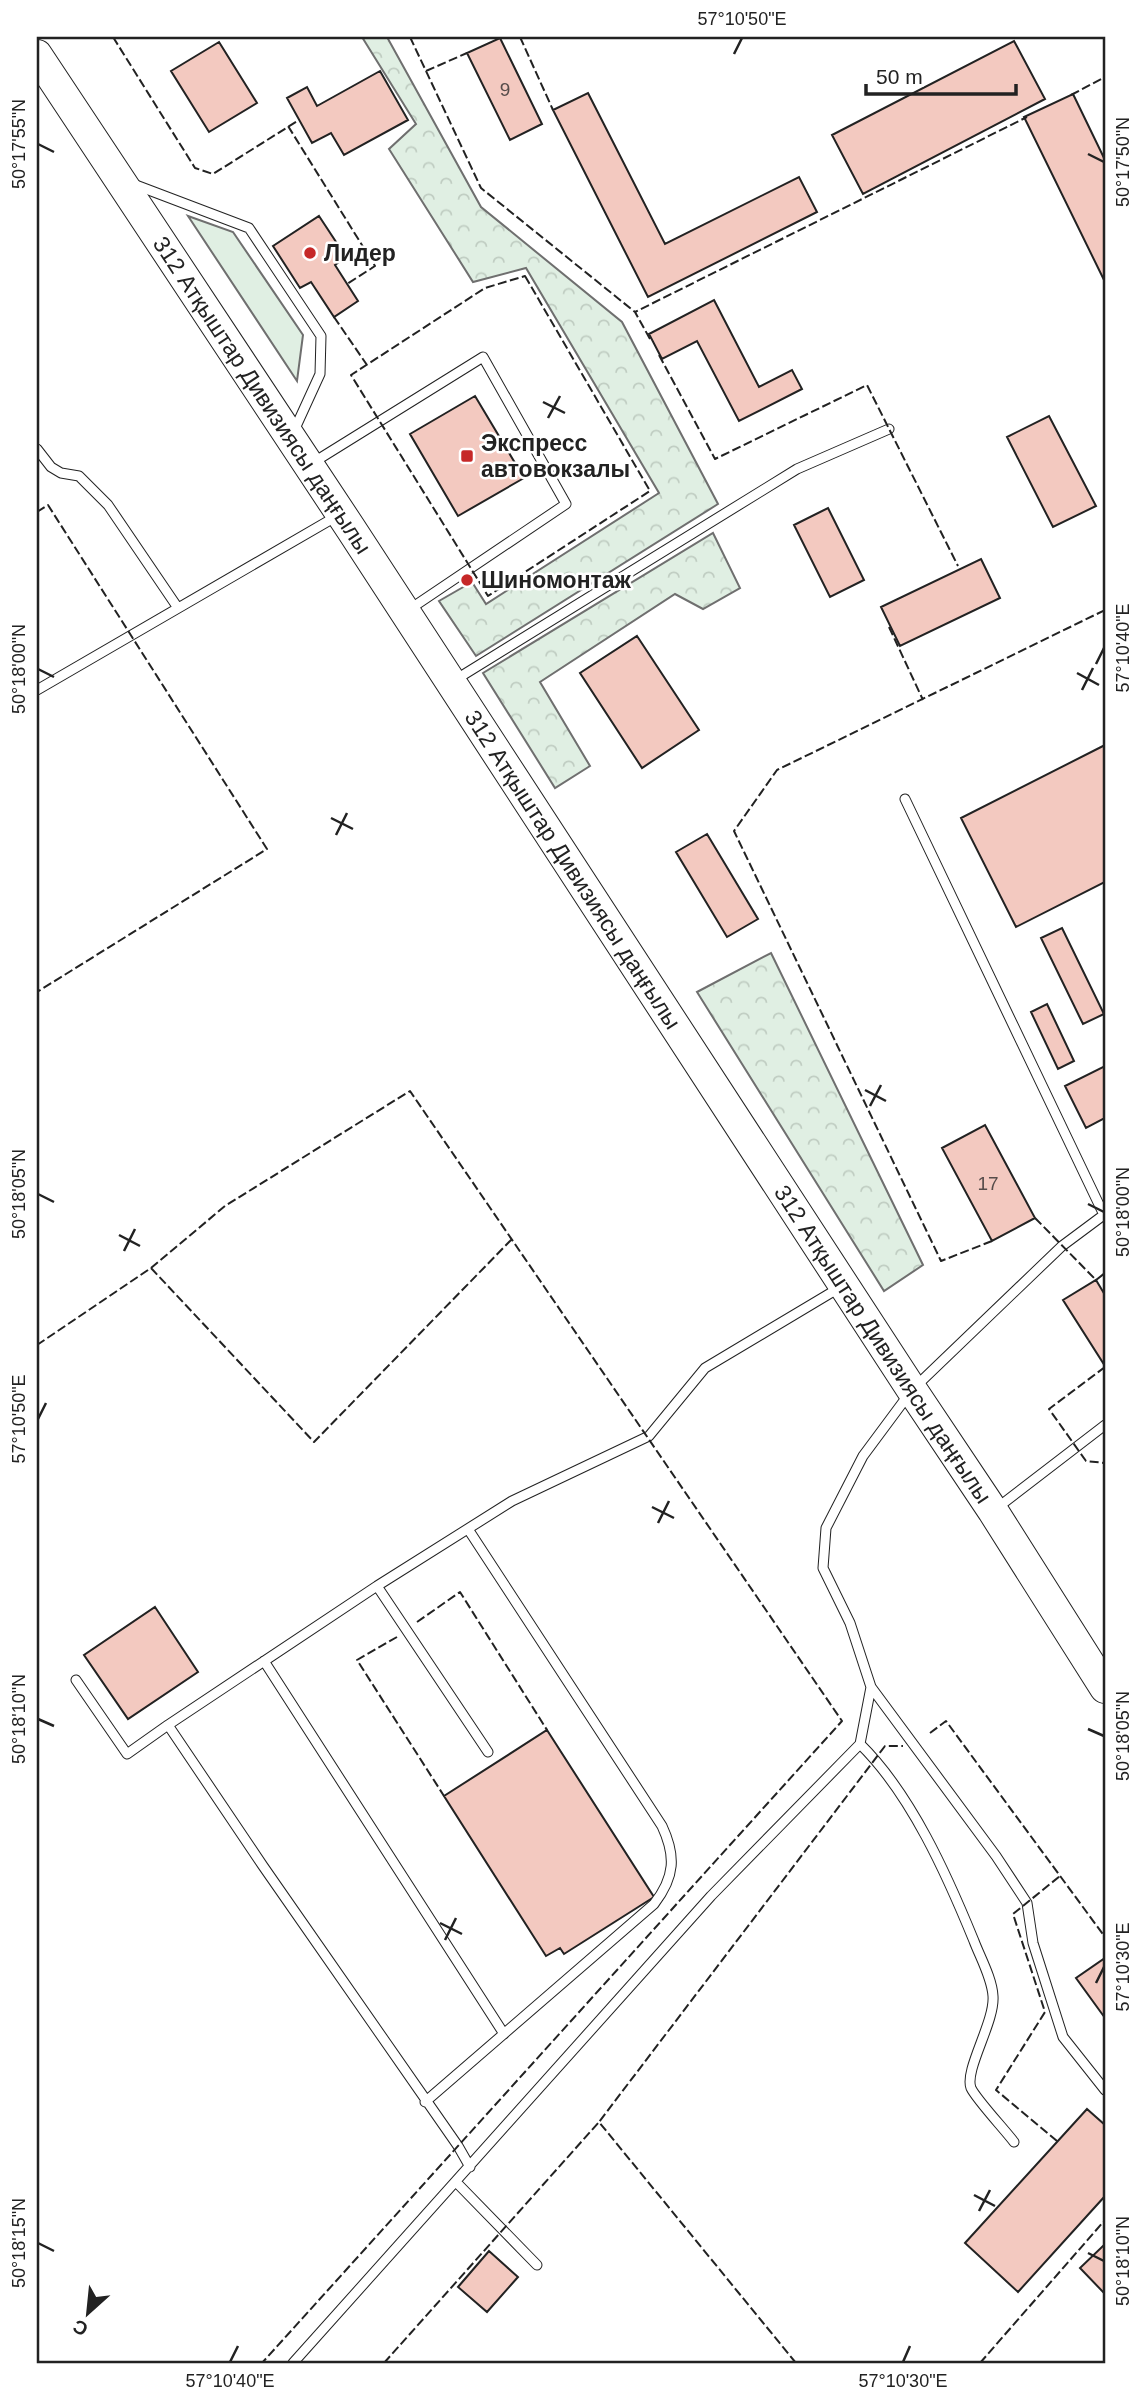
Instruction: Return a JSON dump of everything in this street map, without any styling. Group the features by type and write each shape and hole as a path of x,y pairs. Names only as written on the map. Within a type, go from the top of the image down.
{"highway":[{"name":"312 Атқыштар Дивизиясы даңғылы","path":"37,55 452,682 1099,1674"}],"lane":[{"path":"118,178 249,228 321,336 320,374 291,438"},
{"path":"309,465 483,357 566,504 406,612"},
{"path":"452,682 797,469 889,429"},
{"path":"37,449 51,467 61,473 79,476 108,505 178,608"},
{"path":"37,690 341,514"},
{"path":"905,799 1105,1215 1062,1246 912,1390 863,1456 827,1528 823,1568 850,1623 871,1687 996,1856 1027,1903 1034,1943 1063,2037 1105,2090"},
{"path":"76,1680 127,1754 377,1586 512,1501 649,1436 705,1368 844,1286"},
{"path":"993,1511 1105,1425"},
{"path":"425,2102 654,1904 666,1889 671,1874 669,1842 662,1826 468,1529"},
{"path":"377,1586 488,1752"},
{"path":"264,1661 504,2034"},
{"path":"293,2363 711,1896 860,1744 871,1687"},
{"path":"168,1725 470,2167"},
{"path":"860,1744 875,1759 921,1828 958,1902 984,1966 993,1995 991,2016 971,2071 971,2088 1014,2142"},
{"path":"456,2182 537,2265"}],"green space":[{"path":"362,37 387,37 481,207 622,322 718,504 476,656 439,601 472,582 486,604 659,493 526,268 473,282 389,149 416,124"},
{"path":"188,216 233,232 303,335 297,381"},
{"path":"713,533 740,588 703,609 675,594 540,682 590,766 555,788 483,673"},
{"path":"771,953 923,1265 884,1291 697,992"}],"building":[{"path":"500,38 542,124 510,140 467,53"},
{"path":"1014,41 1045,99 863,194 832,135"},
{"path":"219,42 257,103 209,132 171,71"},
{"path":"380,71 408,120 344,155 331,133 312,143 287,98 307,87 317,106"},
{"path":"588,93 665,244 799,177 817,212 648,297 553,110"},
{"path":"1073,94 1105,160 1105,282 1024,117"},
{"path":"319,216 346,257 335,265 358,301 334,317 311,282 300,288 273,246"},
{"path":"714,300 759,387 792,370 802,389 739,421 697,341 662,359 649,334"},
{"name":"Экспресс автовокзалы","path":"475,396 524,478 458,516 410,434"},
{"path":"1049,416 1096,506 1053,527 1007,437"},
{"path":"828,508 864,580 830,597 794,525"},
{"path":"981,559 1000,598 900,646 881,607"},
{"path":"637,636 699,730 642,768 580,673"},
{"path":"1105,745 1105,882 1016,927 961,818"},
{"path":"707,834 758,919 727,937 676,852"},
{"path":"1062,928 1104,1014 1083,1024 1041,938"},
{"path":"1047,1004 1074,1061 1058,1069 1031,1012"},
{"path":"1105,1066 1105,1118 1086,1128 1065,1086"},
{"path":"985,1125 1035,1218 992,1241 942,1148"},
{"path":"1096,1280 1105,1295 1105,1366 1063,1300"},
{"path":"155,1607 198,1672 128,1719 84,1655"},
{"path":"547,1730 654,1897 564,1954 560,1948 546,1956 444,1796"},
{"path":"1105,1958 1105,2018 1076,1978"},
{"path":"1087,2109 1105,2125 1105,2196 1018,2292 965,2243"},
{"path":"1105,2244 1105,2294 1080,2268"},
{"path":"489,2251 518,2277 487,2312 458,2287"}],"fence":[{"path":"113,37 195,168 213,174 299,120"},
{"path":"410,37 481,188 635,312"},
{"path":"520,37 553,110"},
{"path":"426,71 467,53"},
{"path":"1071,95 1105,77"},
{"path":"650,339 635,312 1027,117"},
{"path":"288,126 375,266 347,284"},
{"path":"525,276 650,491 488,596 351,375 485,288 525,276"},
{"path":"334,317 367,365"},
{"path":"659,355 715,459 867,385 958,566"},
{"path":"37,512 48,505 267,849 37,992"},
{"path":"992,1241 941,1261 734,831 777,770 1105,610"},
{"path":"889,627 923,700"},
{"path":"37,1345 151,1268 225,1206 410,1091 842,1721 262,2363"},
{"path":"1035,1218 1096,1280 1105,1273"},
{"path":"151,1268 314,1442 511,1240"},
{"path":"1105,1367 1049,1409 1086,1461 1105,1463"},
{"path":"417,1622 460,1592 547,1730"},
{"path":"397,1637 357,1660 444,1796"},
{"path":"930,1733 946,1721 1105,1937"},
{"path":"796,2363 599,2122 885,1746 903,1746"},
{"path":"1057,2141 996,2090 1045,2012 1013,1914 1060,1876"},
{"path":"384,2363 599,2122"},
{"path":"980,2363 1105,2220"}],"place":[{"name":"Лидер","path":"310,253"},
{"name":"Экспресс автовокзалы","path":"467,456"},
{"name":"Шиномонтаж","path":"467,580"}]}
